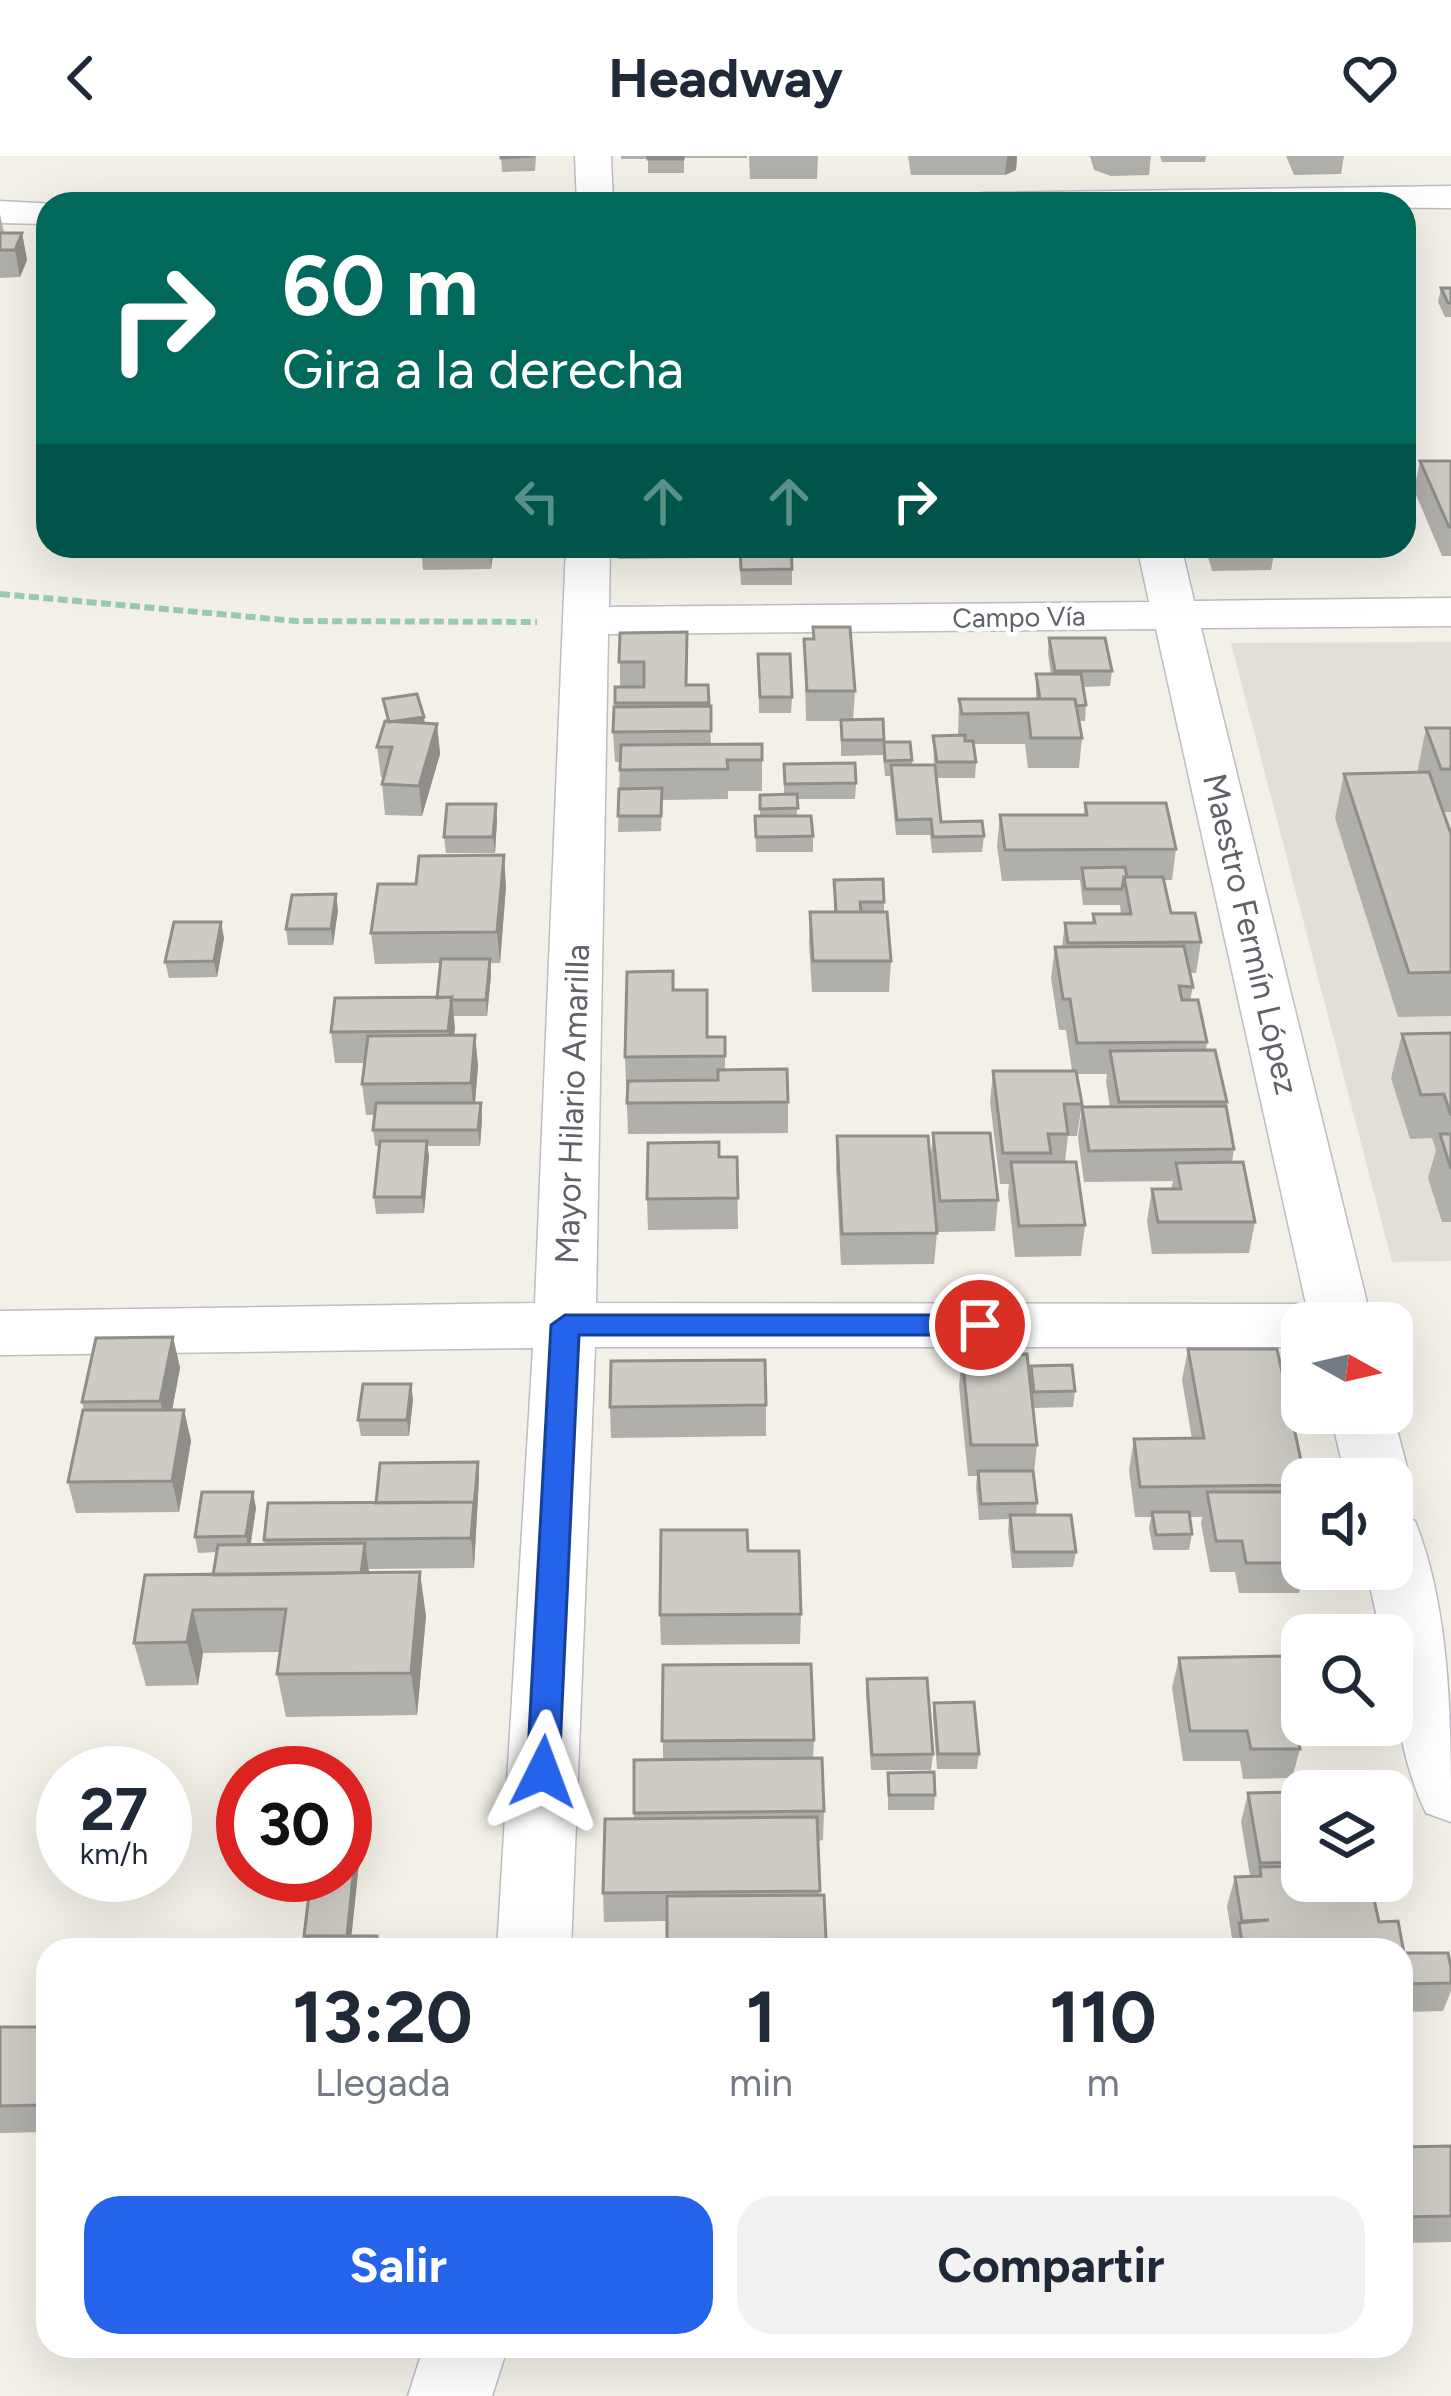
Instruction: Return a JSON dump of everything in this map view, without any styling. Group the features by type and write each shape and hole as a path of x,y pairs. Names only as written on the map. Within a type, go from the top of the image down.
{"street":[{"path":"593,156 594,192"},
{"path":"1416,197 1451,197"},
{"path":"0,212 36,213"},
{"name":"Mayor Hilario Amarilla","path":"535,1938 565,1325 588,558"},
{"name":"Maestro Fermín López","path":"1162,558 1336,1302"},
{"name":"Campo Vía","path":"586,621 1451,612"},
{"path":"0,1333 565,1325 1281,1325"},
{"path":"1404,1590 1451,1791"},
{"path":"450,2396 462,2358"}],"path":[{"path":"0,594 296,621 586,621"}],"shaded area":[{"path":"1451,642 1451,1261 1392,1262 1231,643"}],"building":[{"path":"683,156 683,159 648,159"},
{"path":"0,233 22,233 15,250 0,250"},
{"path":"1441,288 1451,288 1451,303 1448,303"},
{"path":"1420,461 1451,461 1451,527 1449,527"},
{"path":"740,558 792,558 792,569 741,570"},
{"path":"813,627 850,627 855,691 807,691 804,639 814,639"},
{"path":"687,632 686,685 708,685 709,703 615,703 615,687 644,687 644,662 619,662 620,633"},
{"path":"1049,638 1105,638 1112,671 1055,671"},
{"path":"758,654 790,654 792,697 760,697"},
{"path":"1036,674 1081,674 1086,705 1076,706 1075,699 1040,699"},
{"path":"417,694 424,717 389,722 383,699"},
{"path":"959,699 1075,699 1082,738 1031,738 1028,713 962,714"},
{"path":"711,706 711,731 613,732 614,707"},
{"path":"883,719 884,740 842,740 841,720"},
{"path":"385,721 437,724 419,786 382,784 392,747 377,747"},
{"path":"1426,728 1451,728 1451,769 1441,769"},
{"path":"965,735 965,741 973,741 976,762 937,762 933,736"},
{"path":"884,742 910,742 912,760 885,761"},
{"path":"762,744 762,760 727,760 728,769 620,770 621,745"},
{"path":"855,763 856,783 785,784 784,764"},
{"path":"891,765 935,765 941,822 982,821 984,836 933,837 931,819 897,820"},
{"path":"1429,772 1451,834 1451,972 1409,973 1344,774"},
{"path":"662,788 661,816 618,816 619,789"},
{"path":"797,794 798,808 760,809 760,795"},
{"path":"1085,803 1166,803 1176,849 1005,850 1000,815 1087,815"},
{"path":"447,804 496,804 493,837 444,837"},
{"path":"755,816 811,816 813,836 756,837"},
{"path":"504,855 497,932 371,933 378,884 416,884 419,856"},
{"path":"1125,867 1122,889 1085,889 1082,868"},
{"path":"1124,877 1163,877 1171,913 1195,913 1201,942 1068,943 1065,923 1095,923 1093,914 1131,914"},
{"path":"883,879 884,902 860,902 861,912 836,912 834,880"},
{"path":"336,894 331,929 286,929 292,895"},
{"path":"810,912 887,912 891,961 813,961"},
{"path":"174,922 221,922 214,961 165,962"},
{"path":"1184,946 1193,987 1179,986 1182,1000 1198,1000 1207,1042 1077,1043 1070,999 1063,999 1055,947"},
{"path":"441,959 490,959 486,1000 437,998"},
{"path":"673,971 673,990 707,990 707,1037 725,1037 725,1056 625,1057 627,972"},
{"path":"452,997 448,1031 331,1032 335,998"},
{"path":"1451,1033 1451,1116 1444,1094 1421,1095 1402,1034"},
{"path":"475,1035 471,1083 362,1084 368,1036"},
{"path":"1215,1050 1227,1102 1119,1102 1110,1051"},
{"path":"787,1069 788,1102 627,1103 628,1081 718,1080 718,1070"},
{"path":"993,1071 1076,1071 1082,1104 1064,1104 1068,1134 1048,1134 1051,1153 1003,1153"},
{"path":"376,1103 481,1103 478,1130 373,1130"},
{"path":"1226,1106 1234,1149 1089,1151 1082,1107"},
{"path":"933,1133 990,1133 998,1200 940,1201"},
{"path":"1440,1134 1451,1134 1451,1169"},
{"path":"837,1136 928,1136 937,1233 842,1234"},
{"path":"380,1141 427,1141 422,1197 374,1197"},
{"path":"719,1142 719,1157 737,1157 738,1198 647,1199 648,1143"},
{"path":"1011,1162 1076,1162 1085,1225 1019,1226"},
{"path":"1243,1162 1255,1222 1158,1222 1152,1189 1181,1189 1176,1163"},
{"path":"173,1337 160,1401 82,1402 96,1338"},
{"path":"1188,1349 1277,1349 1281,1434 1295,1434 1300,1458 1281,1458 1281,1485 1140,1487 1134,1439 1204,1438"},
{"path":"1027,1354 1037,1445 971,1445 962,1355"},
{"path":"765,1360 766,1405 610,1407 611,1361"},
{"path":"1072,1365 1075,1391 1034,1392 1031,1366"},
{"path":"363,1384 411,1384 407,1420 358,1420"},
{"path":"83,1410 184,1410 172,1481 68,1482"},
{"path":"478,1462 474,1507 474,1502 376,1503 380,1463"},
{"path":"978,1471 1033,1471 1037,1503 981,1504"},
{"path":"202,1492 253,1492 246,1536 195,1537"},
{"path":"1207,1492 1281,1492 1281,1563 1246,1563 1242,1541 1216,1541"},
{"path":"474,1502 471,1538 264,1540 268,1503"},
{"path":"1152,1512 1189,1512 1192,1534 1156,1535"},
{"path":"1010,1515 1071,1515 1076,1552 1014,1552"},
{"path":"661,1530 747,1530 748,1551 799,1551 801,1614 660,1615"},
{"path":"365,1543 361,1573 213,1575 218,1545"},
{"path":"420,1572 411,1673 277,1674 286,1609 193,1610 187,1642 134,1643 145,1575"},
{"path":"1281,1656 1281,1746 1300,1749 1251,1749 1247,1731 1190,1731 1179,1658"},
{"path":"811,1664 814,1740 662,1741 663,1665"},
{"path":"927,1678 933,1754 872,1755 867,1679"},
{"path":"974,1702 979,1754 938,1754 934,1703"},
{"path":"822,1758 824,1811 634,1813 634,1760"},
{"path":"934,1772 935,1795 889,1795 888,1773"},
{"path":"1281,1792 1281,1862 1260,1863 1248,1793"},
{"path":"817,1817 820,1891 603,1893 605,1819"},
{"path":"1281,1866 1281,1902 1375,1902 1379,1922 1398,1921 1401,1938 1241,1938 1239,1923 1269,1920 1242,1921 1235,1877 1261,1876 1260,1867"},
{"path":"824,1895 826,1938 667,1938 667,1896"},
{"path":"308,1902 350,1902 347,1936 304,1936"},
{"path":"309,1936 377,1936 377,1938"},
{"path":"1413,1953 1448,1953 1451,1983 1413,1984"},
{"path":"0,2027 36,2027 36,2105 0,2106"},
{"path":"1451,2146 1451,2216 1413,2217 1413,2147"}],"route":[{"path":"543,1772 565,1325 980,1325"}]}
